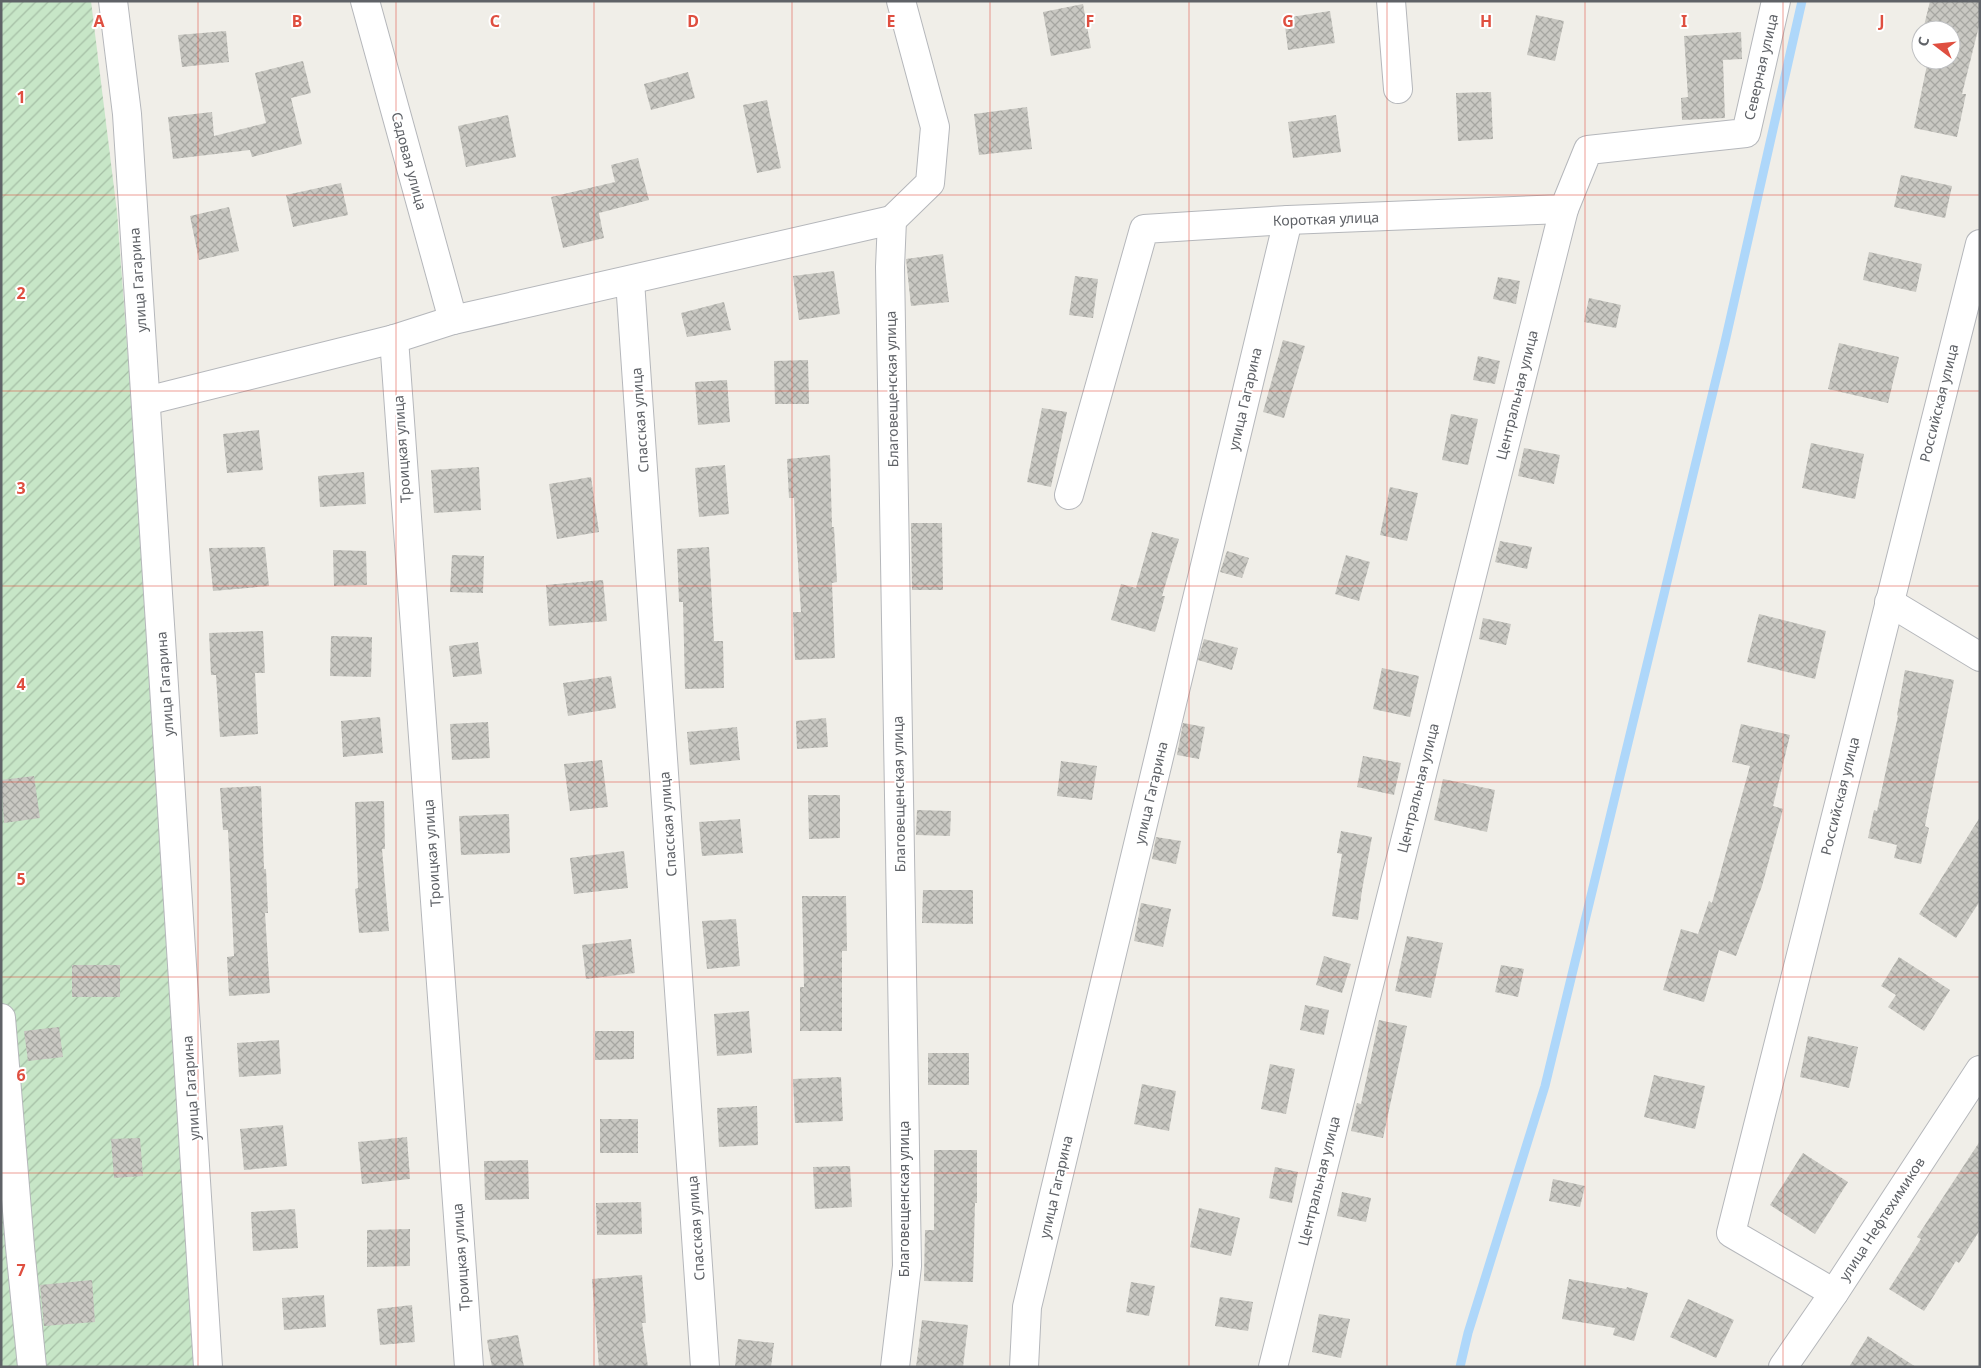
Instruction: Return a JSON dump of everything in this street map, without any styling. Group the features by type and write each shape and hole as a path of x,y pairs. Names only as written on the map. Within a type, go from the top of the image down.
{"street":[{"name":"улица Гагарина","path":"113,1 127,114 208,1367"},
{"name":"Садовая улица","path":"365,1 453,320"},
{"path":"146,402 394,339 453,320 892,220 930,183 935,127 901,1"},
{"path":"1391,1 1398,89"},
{"name":"Северная улица","path":"1564,209 1588,150 1746,134 1776,1"},
{"name":"Короткая улица","path":"1069,495 1144,229 1288,220 1564,209"},
{"name":"Центральная улица","path":"1273,1367 1564,209"},
{"name":"Благовещенская улица","path":"892,220 890,277 907,1266 894,1367"},
{"name":"улица Гагарина","path":"1024,1367 1028,1307 1288,220"},
{"name":"Российская улица","path":"1834,1293 1731,1233 1980,244"},
{"name":"Спасская улица","path":"630,281 705,1367"},
{"name":"Троицкая улица","path":"394,339 469,1367"},
{"path":"1889,602 1980,657"},
{"path":"1,1020 11,1248 32,1367"},
{"name":"улица Нефтехимиков","path":"1784,1367 1980,1070"}],"green space":[{"path":"1,1 91,1 117,212 183,1083 196,1367 1,1367"}],"building":[{"path":"1930,1 1980,1 1980,22 1962,94 1966,94 1957,137 1914,128 1926,70 1961,70 1961,20 1925,20"},
{"path":"1083,4 1091,48 1051,56 1043,12"},
{"path":"1330,11 1335,43 1288,50 1284,18"},
{"path":"1536,15 1564,21 1555,61 1527,55"},
{"path":"226,31 229,62 182,67 178,35"},
{"path":"1741,32 1742,59 1723,60 1725,118 1682,120 1681,98 1688,97 1684,36"},
{"path":"303,61 311,93 291,98 302,144 252,157 250,150 173,159 168,117 212,112 214,136 266,123 255,73"},
{"path":"688,72 695,98 651,110 644,84"},
{"path":"1491,92 1493,139 1458,141 1456,93"},
{"path":"767,100 781,168 757,173 743,105"},
{"path":"1027,107 1032,149 979,155 974,114"},
{"path":"508,115 516,157 466,167 458,126"},
{"path":"1336,115 1341,152 1293,158 1288,122"},
{"path":"638,158 649,200 599,213 604,238 563,248 551,197 615,182 611,165"},
{"path":"1901,175 1952,186 1945,218 1894,207"},
{"path":"341,183 348,215 293,227 286,195"},
{"path":"229,207 239,251 199,260 190,216"},
{"path":"1869,252 1922,264 1916,292 1863,280"},
{"path":"943,254 949,302 911,306 906,259"},
{"path":"834,271 840,314 799,320 793,276"},
{"path":"1075,276 1098,279 1093,318 1069,315"},
{"path":"1498,277 1520,281 1516,304 1493,299"},
{"path":"1589,298 1621,305 1616,328 1584,322"},
{"path":"724,302 731,330 687,337 681,313"},
{"path":"1283,340 1305,346 1284,418 1263,412"},
{"path":"1839,343 1899,357 1888,403 1828,389"},
{"path":"1478,356 1500,361 1495,384 1473,380"},
{"path":"808,360 809,404 775,404 774,361"},
{"path":"727,380 730,422 698,425 695,382"},
{"path":"1042,408 1067,412 1051,487 1027,482"},
{"path":"1451,414 1478,419 1468,465 1442,460"},
{"path":"259,430 263,470 227,473 223,434"},
{"path":"1811,443 1864,454 1855,499 1802,488"},
{"path":"1524,448 1560,455 1554,484 1518,476"},
{"path":"830,455 832,527 834,527 837,582 832,583 835,658 795,660 793,612 801,612 794,498 789,498 787,459"},
{"path":"725,465 729,514 699,517 695,468"},
{"path":"479,467 481,510 434,513 431,470"},
{"path":"364,472 366,504 320,507 318,476"},
{"path":"591,477 599,532 557,539 549,484"},
{"path":"1390,487 1418,493 1407,541 1380,535"},
{"path":"911,523 942,523 943,590 912,590"},
{"path":"1152,532 1179,539 1162,596 1165,596 1155,632 1111,620 1121,584 1136,588"},
{"path":"1500,541 1532,547 1527,569 1495,562"},
{"path":"265,547 269,586 213,591 209,548"},
{"path":"709,547 714,641 723,641 724,688 685,689 683,602 679,602 677,549"},
{"path":"333,550 366,551 367,585 334,586"},
{"path":"1227,551 1249,558 1242,578 1220,572"},
{"path":"452,555 484,556 483,593 450,592"},
{"path":"1346,555 1370,562 1359,601 1335,594"},
{"path":"603,580 607,621 549,626 546,585"},
{"path":"1759,614 1826,631 1815,679 1747,662"},
{"path":"1483,618 1511,624 1506,645 1479,639"},
{"path":"263,631 265,673 255,673 258,734 220,737 216,675 211,675 209,633"},
{"path":"331,636 372,637 371,677 330,676"},
{"path":"1204,639 1238,648 1232,670 1198,660"},
{"path":"478,642 482,674 453,677 449,646"},
{"path":"1382,668 1419,676 1410,717 1373,709"},
{"path":"1905,670 1954,680 1925,826 1929,828 1921,864 1894,858 1897,845 1868,838 1874,810 1877,811 1898,716"},
{"path":"611,676 616,708 568,716 563,683"},
{"path":"380,717 383,753 343,757 341,721"},
{"path":"826,718 828,747 797,749 796,721"},
{"path":"488,722 490,758 452,760 450,724"},
{"path":"1183,723 1205,727 1199,759 1177,755"},
{"path":"1741,724 1790,735 1773,806 1783,809 1762,886 1736,956 1719,950 1704,1002 1663,990 1681,929 1698,934 1709,901 1712,903 1750,766 1732,762"},
{"path":"737,727 740,760 690,765 687,732"},
{"path":"1363,756 1401,763 1394,795 1357,787"},
{"path":"602,760 608,807 570,811 564,764"},
{"path":"1061,761 1097,766 1092,800 1057,796"},
{"path":"34,776 40,818 4,823 1,780"},
{"path":"1443,779 1495,790 1487,832 1434,820"},
{"path":"261,786 264,869 266,869 268,913 265,913 270,993 229,996 227,957 234,956 228,830 223,830 220,788"},
{"path":"808,795 840,795 840,838 809,839"},
{"path":"384,801 385,849 382,849 389,931 359,933 355,889 358,888 355,802"},
{"path":"917,810 951,811 950,836 916,835"},
{"path":"509,814 510,853 461,855 459,816"},
{"path":"1980,817 1980,901 1956,938 1919,914"},
{"path":"740,819 743,853 702,856 699,822"},
{"path":"1341,831 1372,837 1358,920 1332,916 1342,854 1337,853"},
{"path":"1156,837 1181,841 1176,864 1152,859"},
{"path":"624,851 628,888 574,894 570,858"},
{"path":"923,890 973,890 973,924 922,923"},
{"path":"802,896 846,896 847,951 842,951 842,1031 800,1031 800,987 804,987"},
{"path":"1141,903 1171,909 1163,947 1134,941"},
{"path":"736,919 740,966 707,969 702,921"},
{"path":"1407,936 1443,943 1431,998 1395,991"},
{"path":"631,939 635,973 586,979 582,945"},
{"path":"1324,956 1351,964 1342,993 1316,985"},
{"path":"1899,957 1950,990 1924,1031 1888,1007 1896,995 1881,986"},
{"path":"72,965 120,965 120,997 72,997"},
{"path":"1501,965 1524,969 1518,997 1495,992"},
{"path":"1305,1005 1329,1010 1324,1035 1300,1030"},
{"path":"749,1011 752,1053 717,1056 714,1014"},
{"path":"1379,1020 1407,1026 1383,1138 1351,1131 1357,1103 1361,1104"},
{"path":"59,1027 63,1057 28,1061 24,1031"},
{"path":"595,1031 634,1031 634,1059 595,1060"},
{"path":"1808,1036 1858,1047 1849,1088 1800,1077"},
{"path":"279,1040 281,1074 239,1077 237,1043"},
{"path":"928,1053 969,1053 969,1085 928,1085"},
{"path":"1270,1064 1295,1069 1286,1114 1261,1109"},
{"path":"1654,1075 1705,1086 1695,1129 1644,1117"},
{"path":"841,1077 843,1121 795,1123 793,1079"},
{"path":"1142,1084 1176,1091 1169,1131 1134,1124"},
{"path":"757,1106 758,1145 719,1147 717,1108"},
{"path":"600,1119 638,1119 638,1153 600,1153"},
{"path":"283,1125 287,1166 244,1170 240,1129"},
{"path":"407,1137 410,1179 362,1184 358,1142"},
{"path":"140,1138 143,1176 114,1178 111,1139"},
{"path":"1980,1141 1980,1230 1959,1263 1956,1261 1924,1311 1889,1289 1921,1239 1917,1237"},
{"path":"934,1150 977,1150 977,1203 975,1203 973,1282 924,1281 925,1230 934,1230"},
{"path":"1803,1153 1848,1182 1815,1234 1770,1205"},
{"path":"528,1160 529,1199 485,1200 484,1161"},
{"path":"850,1166 852,1207 815,1209 813,1167"},
{"path":"1275,1167 1298,1172 1292,1203 1269,1198"},
{"path":"1553,1179 1585,1186 1580,1207 1549,1201"},
{"path":"1342,1192 1371,1198 1366,1222 1337,1216"},
{"path":"641,1202 642,1234 597,1235 596,1203"},
{"path":"1199,1208 1240,1218 1231,1256 1190,1247"},
{"path":"295,1209 298,1248 253,1251 251,1212"},
{"path":"410,1229 410,1266 367,1267 367,1230"},
{"path":"642,1275 646,1323 642,1323 648,1367 599,1367 592,1279"},
{"path":"1569,1279 1626,1289 1627,1287 1648,1293 1634,1341 1613,1335 1615,1328 1562,1319"},
{"path":"92,1280 95,1322 44,1326 40,1285"},
{"path":"1131,1282 1155,1286 1149,1316 1126,1312"},
{"path":"324,1295 326,1327 284,1330 282,1298"},
{"path":"1220,1297 1253,1302 1248,1331 1215,1326"},
{"path":"1688,1299 1734,1320 1716,1358 1670,1337"},
{"path":"412,1305 415,1342 380,1345 377,1309"},
{"path":"1319,1314 1350,1319 1341,1358 1312,1352"},
{"path":"922,1320 968,1325 963,1367 916,1367"},
{"path":"518,1335 524,1367 492,1367 487,1340"},
{"path":"1868,1336 1916,1367 1849,1367"},
{"path":"738,1339 774,1343 771,1367 735,1367"}],"waterway":[{"path":"1460,1367 1468,1333 1545,1086 1725,342 1802,1"}]}
